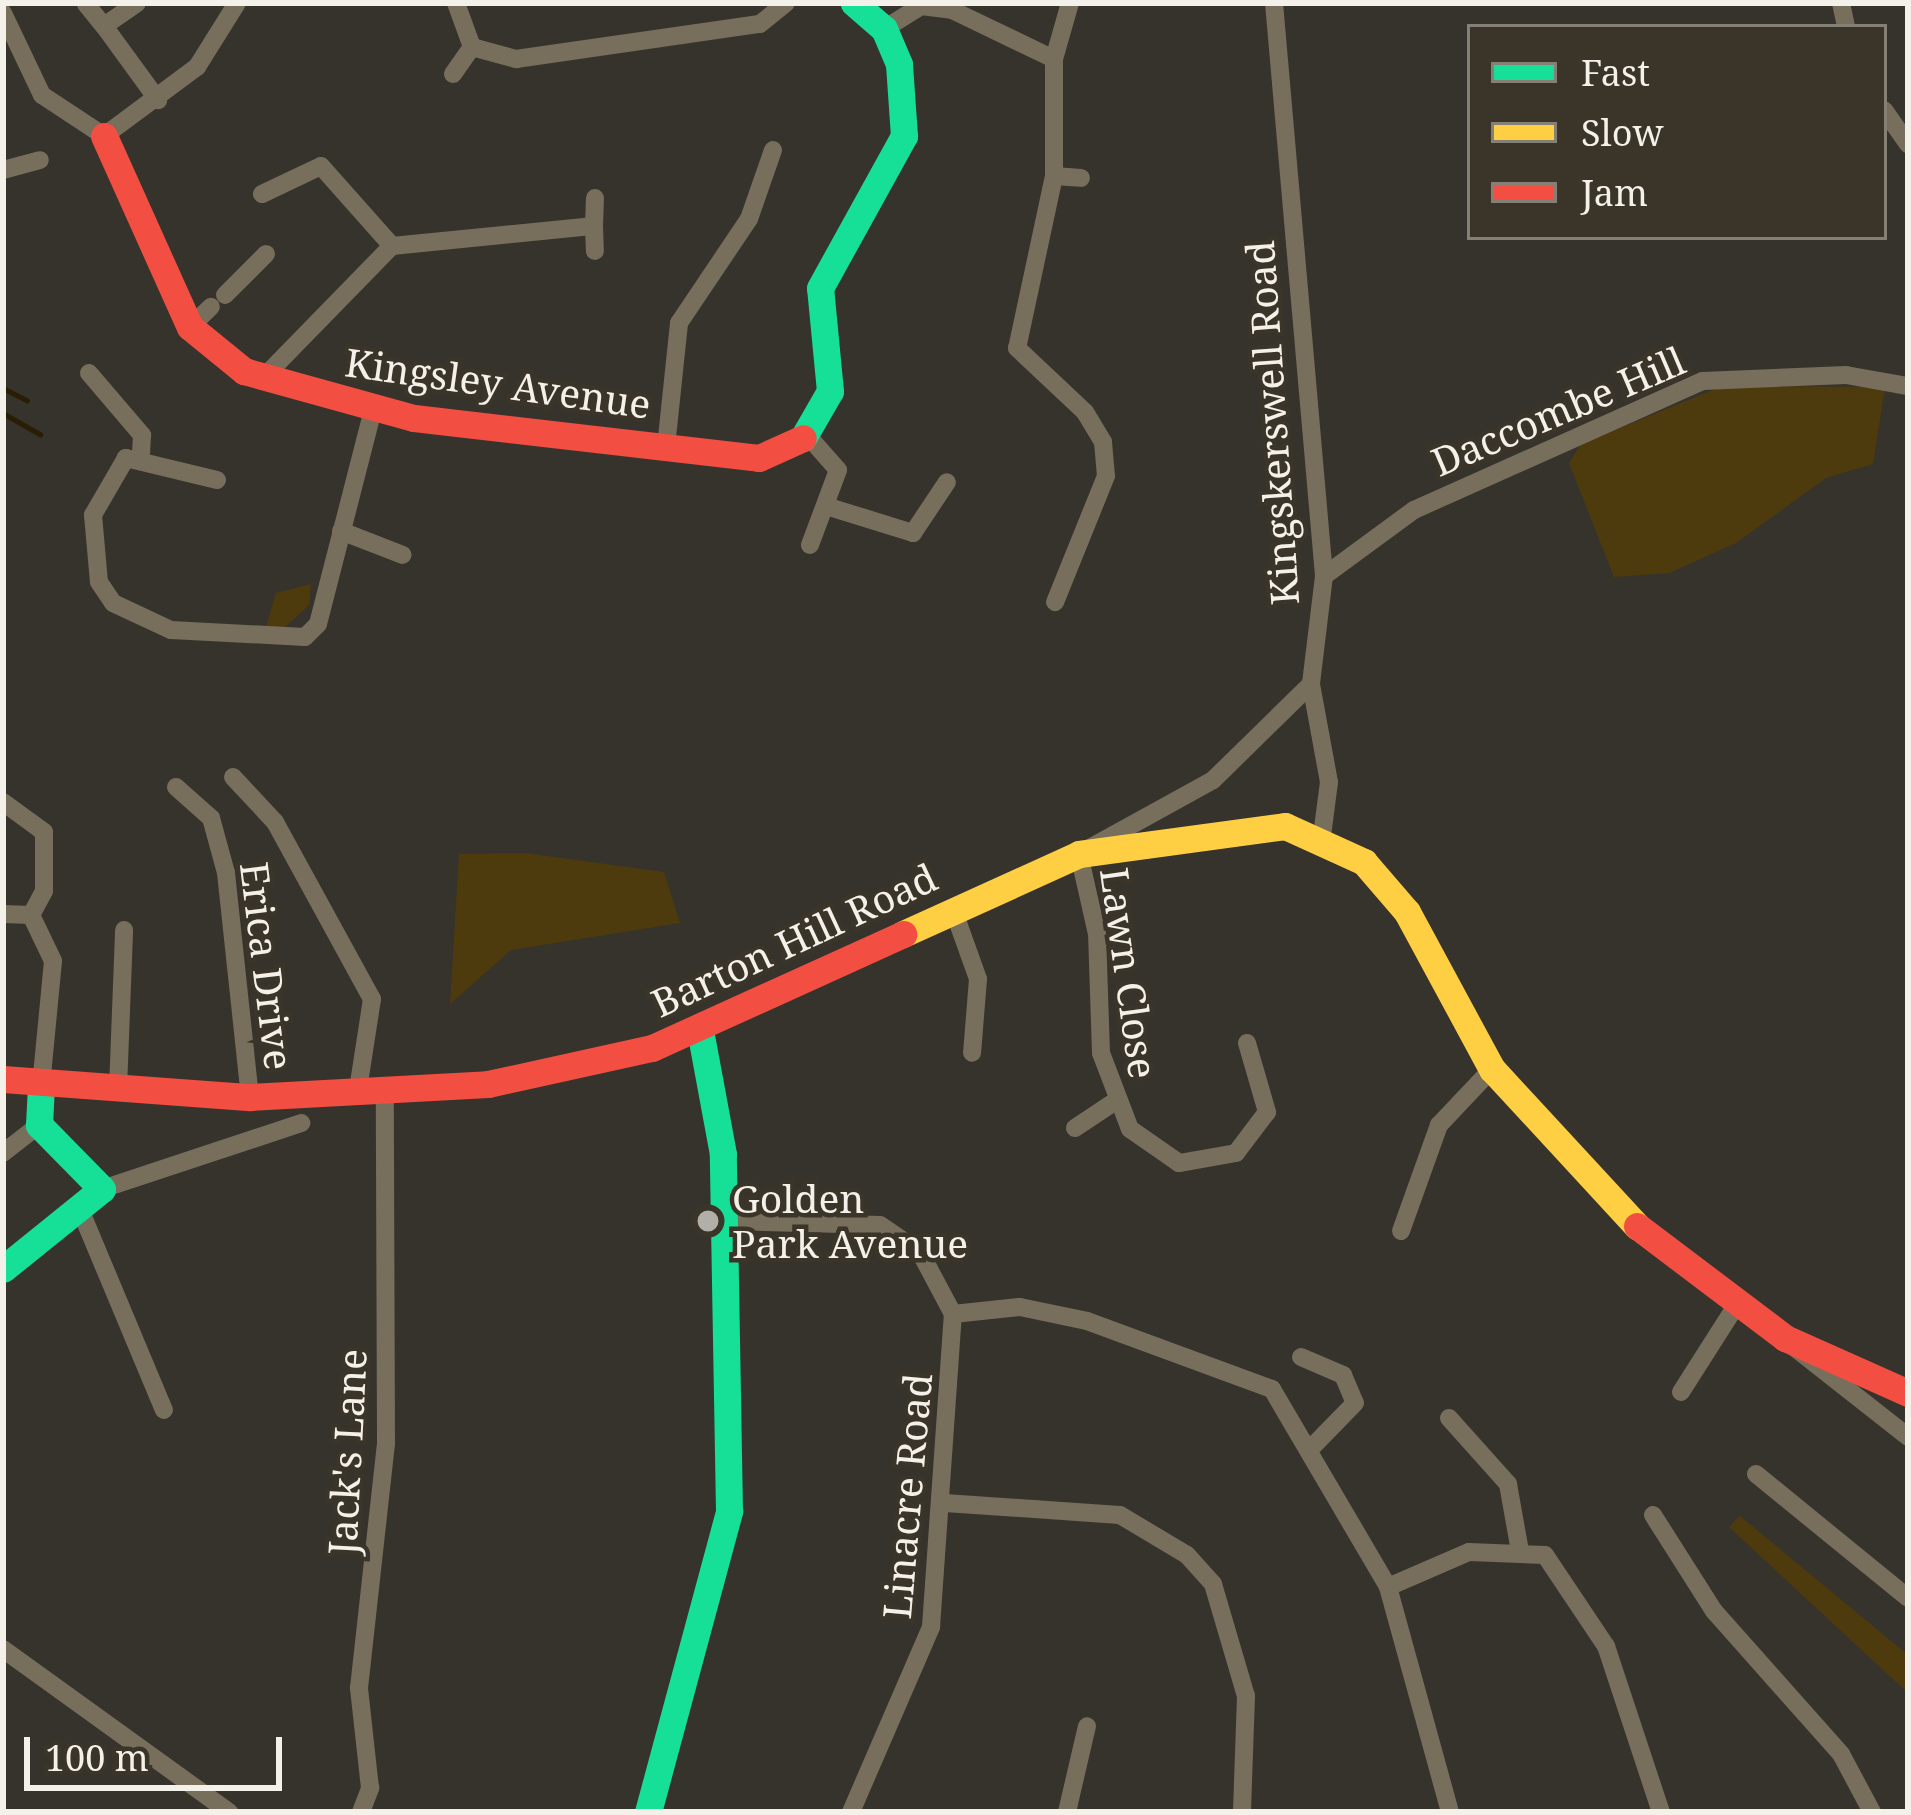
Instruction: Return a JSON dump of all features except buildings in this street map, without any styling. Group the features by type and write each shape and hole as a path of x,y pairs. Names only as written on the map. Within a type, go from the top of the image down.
{"street":[{"path":"104,26 137,3"},
{"path":"104,136 197,68 237,3"},
{"path":"456,3 472,47"},
{"path":"472,47 516,59 760,24 786,3"},
{"path":"810,545 829,507 838,470 808,436 830,391 820,288 832,250 904,136 884,29 854,3"},
{"path":"1054,602 1106,476 1085,412 1017,348 1054,176 1054,59 1070,3"},
{"name":"Kingskerswell Road","path":"1274,3 1324,576 1311,684 1329,782 1322,836"},
{"path":"86,4 158,100"},
{"path":"884,29 921,6 952,10 1054,59"},
{"path":"3,13 10,52 42,95 104,136 208,310 266,254"},
{"path":"453,74 472,47"},
{"path":"1887,114 1908,144"},
{"path":"666,448 680,323 703,274 724,262 773,151"},
{"path":"3,170 40,160"},
{"path":"262,194 321,166 392,246"},
{"path":"1054,176 1081,178"},
{"path":"595,198 595,251"},
{"path":"262,378 392,246 594,226"},
{"name":"Kingsley Avenue","path":"208,310 262,378 374,406 759,458 808,436"},
{"path":"89,373 142,435 141,455"},
{"name":"Daccombe Hill","path":"1324,576 1414,510 1703,381 1846,375 1908,386"},
{"path":"217,480 141,455 126,458 100,495 91,555 113,603 138,619 202,637 305,637 318,624 374,406"},
{"path":"829,507 855,520 913,533 947,482"},
{"path":"340,531 403,555"},
{"path":"1079,854 1213,780 1311,684"},
{"name":"Jack's Lane","path":"233,777 275,822 372,999 371,1094 386,1444 359,1688 370,1788 361,1812"},
{"name":"Erica Drive","path":"176,787 211,818 226,873 250,1097"},
{"path":"3,802 44,832 44,891 31,915"},
{"name":"Barton Hill Road","path":"3,1079 250,1097 371,1094 488,1084 700,1030 1079,854 1248,824 1322,836"},
{"path":"1322,836 1364,862 1407,912 1492,1070 1556,1149 1737,1304 1908,1437"},
{"name":"Lawn Close","path":"1079,854 1114,1102 1154,1152 1179,1163 1237,1153 1267,1112 1246,1042"},
{"path":"953,909 978,979 972,1053"},
{"path":"3,914 31,915"},
{"path":"31,915 53,961 39,1125 102,1189"},
{"path":"118,1089 124,930"},
{"path":"648,1812 729,1511 725,1221 700,1030"},
{"path":"1400,1231 1439,1125 1492,1070"},
{"name":"Lawn Close","path":"1075,1128 1114,1102"},
{"path":"3,1269 102,1189 301,1123"},
{"path":"3,1153 39,1125"},
{"path":"79,1208 164,1410"},
{"path":"725,1221 880,1226 920,1252 953,1314 1020,1307 1202,1354 1272,1389 1312,1447 1388,1587 1450,1812"},
{"path":"1681,1392 1737,1304"},
{"name":"Linacre Road","path":"860,1809 921,1666 945,1502 953,1314"},
{"path":"1785,1338 1908,1393"},
{"path":"1301,1357 1343,1375 1355,1402 1312,1447"},
{"path":"1449,1418 1508,1484 1519,1546"},
{"path":"1756,1474 1908,1598"},
{"path":"945,1502 1120,1516 1187,1555 1213,1584 1246,1696 1241,1812"},
{"path":"1653,1515 1714,1610 1841,1754 1872,1812"},
{"path":"1388,1587 1469,1552 1519,1546 1545,1556 1588,1612 1660,1812"},
{"path":"3,1648 229,1812"},
{"path":"1067,1812 1087,1726"}],"shaded area":[{"path":"1723,386 1885,387 1873,464 1826,478 1736,543 1669,573 1614,577 1569,463 1581,444"},
{"path":"311,584 309,605 284,628 266,627 276,593"},
{"path":"525,853 664,872 680,923 511,950 450,1004 459,854"},
{"path":"1740,1516 1908,1655 1908,1693 1729,1527"}],"waterway":[{"path":"3,388 27,400"},
{"path":"3,413 40,434"}],"traffic: fast":[{"path":"803,438 830,391 820,288 904,136 899,64 884,29 854,3"},
{"path":"648,1812 729,1511 723,1154 700,1030"},
{"path":"3,1269 102,1189 39,1125 41,1085"}],"traffic: slow":[{"path":"903,934 1079,854 1285,826 1364,862 1407,912 1492,1069 1637,1226"}],"traffic: jam":[{"path":"104,136 190,327 244,371 414,418 759,458 803,438"},
{"path":"3,1079 250,1097 488,1084 652,1048 903,934"},
{"path":"1637,1226 1785,1338 1908,1393"}],"place":[{"name":"Golden Park Avenue","path":"708,1221"}]}
